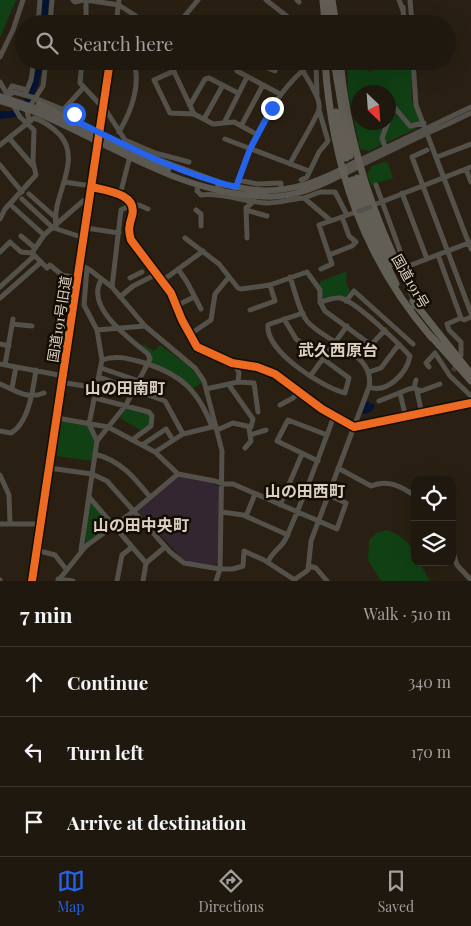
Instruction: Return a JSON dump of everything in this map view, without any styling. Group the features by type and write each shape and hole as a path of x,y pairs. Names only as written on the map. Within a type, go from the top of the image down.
{"highway":[{"path":"323,0 324,15"},
{"path":"328,0 330,15"},
{"path":"332,0 334,15"},
{"path":"326,70 332,121 343,172 358,211 384,273 412,314 432,338"},
{"path":"330,70 337,121 348,157 335,70"},
{"path":"341,70 343,93 359,164 372,206 397,265 414,297 415,305"},
{"name":"国道191号","path":"471,374 415,305 390,262 355,179 370,230 385,264 405,300 432,338 471,381"}],"main road":[{"path":"1,97 37,100 100,133 124,142 171,166 222,184"},
{"path":"1,97 118,152 198,185 255,199 301,192 359,164"},
{"path":"1,97 42,110 135,156 184,176 255,199"},
{"path":"184,176 236,187 287,190 343,172"}],"street":[{"path":"18,15 22,0"},
{"path":"39,15 40,0"},
{"path":"51,15 52,0"},
{"path":"73,0 75,2 85,0 119,2 136,15"},
{"path":"85,0 86,15"},
{"path":"186,15 198,0"},
{"path":"266,0 285,15"},
{"path":"399,0 403,15"},
{"path":"410,0 411,15"},
{"path":"117,15 119,2"},
{"path":"0,57 15,23"},
{"path":"26,93 32,80 33,70"},
{"path":"27,121 27,110 37,100 43,86 45,70"},
{"path":"81,70 80,83 103,108 124,142 189,162"},
{"name":"国道191号旧道","path":"32,581 109,70"},
{"path":"119,132 136,85 135,70"},
{"path":"237,70 280,94"},
{"path":"301,180 307,177 328,141 319,110 316,70"},
{"path":"376,185 406,267 470,245 415,100 413,70"},
{"path":"194,114 174,71 154,80 170,113 194,114 213,124 234,122 258,135"},
{"path":"236,187 250,149 280,94 303,71 311,89 317,95"},
{"path":"224,123 247,76"},
{"path":"190,105 206,79 209,78 238,93"},
{"path":"0,82 1,97 15,108 20,117 27,121 34,130 34,167 36,176 5,209 0,219"},
{"path":"204,119 223,85"},
{"path":"241,126 263,85"},
{"path":"63,110 84,87"},
{"path":"1,97 14,92 26,93 37,100 74,114 79,133"},
{"path":"359,164 449,120 471,107"},
{"path":"396,109 410,126 424,123"},
{"path":"290,164 319,110"},
{"path":"449,120 471,113"},
{"path":"0,145 27,121 34,118 43,121 64,140 68,159 64,182 58,197 54,228"},
{"path":"64,140 70,129"},
{"path":"385,130 382,138 385,147"},
{"path":"359,164 385,147 420,134"},
{"path":"8,138 34,167"},
{"path":"225,139 309,171"},
{"path":"118,152 124,142"},
{"path":"436,157 471,144"},
{"path":"427,150 412,157 471,315 464,320 461,318 447,324 450,332 461,342 461,355"},
{"path":"120,196 129,160"},
{"path":"0,165 22,192"},
{"path":"321,269 332,264 318,226 469,168 471,182"},
{"path":"238,180 257,184 281,183 281,186"},
{"path":"64,182 92,186 130,200 133,205 129,229 130,237 135,247 145,257 172,295 189,335 199,349 235,364 264,369 334,416 354,427 471,403"},
{"path":"247,238 246,208 255,199 283,201 304,198 320,192 336,192 349,236 356,242 352,246 328,255"},
{"path":"402,193 427,259"},
{"path":"29,194 56,218"},
{"path":"304,198 330,220"},
{"path":"22,199 54,228 84,238"},
{"path":"0,287 34,252 44,236 83,201 90,199"},
{"path":"283,201 283,209"},
{"path":"0,203 5,209"},
{"path":"112,287 122,210 133,205 139,205 148,209"},
{"path":"13,208 44,236"},
{"path":"196,210 201,214 201,226"},
{"path":"246,210 267,216"},
{"path":"86,228 119,233"},
{"path":"21,236 47,268 50,266 62,275 78,278"},
{"path":"185,238 219,264 241,289 270,285 303,272 309,274 320,290 320,302 325,311 371,345 385,330"},
{"path":"0,252 10,242 21,252 34,252"},
{"path":"162,281 202,251"},
{"path":"438,255 461,318"},
{"path":"0,298 41,262"},
{"path":"80,266 87,268 112,287 145,326 195,368 206,389 222,451 223,484 220,569 216,581"},
{"path":"87,268 84,305 97,330 102,360 89,424 97,441"},
{"path":"178,269 201,309"},
{"path":"134,286 129,276 142,272"},
{"path":"60,285 62,275"},
{"path":"120,297 134,286 151,277"},
{"path":"189,335 211,320 215,294 229,277"},
{"path":"48,468 92,474 113,486 165,547 184,564 233,570 243,566 244,550 268,562 295,580 306,573 309,566 311,541 369,387 369,372 366,365 309,322 303,313 290,277"},
{"path":"81,550 97,441 126,405 150,358 148,354 117,328 98,301 102,279"},
{"path":"250,310 275,301 270,285"},
{"path":"346,301 354,291 413,344"},
{"path":"176,306 194,297"},
{"path":"320,302 336,298 346,301 385,330 410,356 410,359 391,385 378,390 369,387"},
{"path":"284,319 296,339 349,378 345,393 330,390 275,346 268,326 284,319 303,313"},
{"path":"32,326 13,322 9,346 3,364 64,376"},
{"path":"97,330 145,326"},
{"path":"311,375 347,326"},
{"path":"0,344 9,346"},
{"path":"369,372 380,368 399,344"},
{"path":"429,367 426,363 435,353 471,396"},
{"path":"102,360 125,358 169,371 184,382 200,402 215,428"},
{"path":"235,364 239,373 238,382"},
{"path":"12,388 16,367"},
{"path":"101,368 139,381"},
{"path":"0,431 11,433 16,430 29,408 36,370"},
{"path":"99,377 165,401 182,434"},
{"path":"416,380 415,390 421,410"},
{"path":"206,389 238,382 254,383 258,412"},
{"path":"66,383 97,388"},
{"path":"0,384 12,388 25,396 32,397 44,393"},
{"path":"379,401 440,384"},
{"path":"229,385 253,419 249,428 251,441 245,448"},
{"path":"391,385 399,394 405,414"},
{"path":"280,405 293,398 299,391"},
{"path":"95,398 149,412 152,416 151,426 132,440"},
{"path":"268,562 274,552 284,544 298,513 334,416"},
{"path":"57,418 108,427 155,452 178,474 223,484 233,484 337,529 346,503 328,496"},
{"path":"318,461 277,441 285,422 288,420 327,435"},
{"path":"155,452 182,434 233,423 249,428"},
{"path":"142,445 166,429 173,440"},
{"path":"250,435 266,430"},
{"path":"95,454 112,459 125,467 150,497"},
{"path":"280,505 302,454"},
{"path":"338,468 371,486 380,482 390,483 411,494"},
{"path":"73,581 58,580 81,550 134,511 178,474"},
{"path":"0,475 8,492 10,523"},
{"path":"246,516 256,494"},
{"path":"89,497 146,563"},
{"path":"222,512 246,516 288,534"},
{"path":"0,524 40,524"},
{"path":"117,581 122,555 132,547"},
{"path":"143,581 146,563 165,547"},
{"path":"36,550 55,555 66,568"},
{"path":"456,559 458,565 471,580"},
{"path":"309,566 316,568 328,581"}],"shaded area":[{"path":"180,476 206,481 220,487 217,563 215,565 194,563 183,559 139,512 139,510"}],"green space":[{"path":"0,0 16,0 0,38"},
{"path":"347,70 367,70 371,72 371,70 411,70 412,102 420,121 417,128 369,151 360,149 356,130 396,130 396,85 351,85 351,106"},
{"path":"384,162 388,163 393,178 371,185 367,174 372,166"},
{"path":"347,271 346,281 350,291 346,297 324,299 319,285 321,281"},
{"path":"143,344 154,351 160,345 190,367 202,383 192,389 177,374 152,363 141,347"},
{"path":"127,407 148,413 151,416 150,425 142,431 120,418"},
{"path":"61,421 88,425 95,442 93,461 56,456"},
{"path":"91,502 110,525 85,544 89,503"},
{"path":"387,530 407,542 411,548 411,566 421,566 430,581 381,581 368,560 369,540 376,533"}],"water":[{"path":"42,0 49,0 48,15 41,15"},
{"path":"35,70 41,70 36,92 28,105 16,117 0,119 0,111 11,111 18,108 22,103 30,89"},
{"path":"366,401 375,405 370,412 362,414"}],"tunnel":[{"path":"453,371 458,362"}],"cycle path":[{"path":"32,581 109,70"},
{"path":"92,187 113,192 126,198 131,203 133,209 129,228 131,240 171,293 182,320 197,347 232,363 257,367 275,374 322,409 354,427 471,403"}],"district":[{"name":"武久西原台","path":"338,349"},
{"name":"山の田南町","path":"125,387"},
{"name":"山の田西町","path":"305,490"},
{"name":"山の田中央町","path":"141,524"}],"route":[{"path":"74,114 76,121 137,152 195,175 236,187 250,149 272,108"}]}
